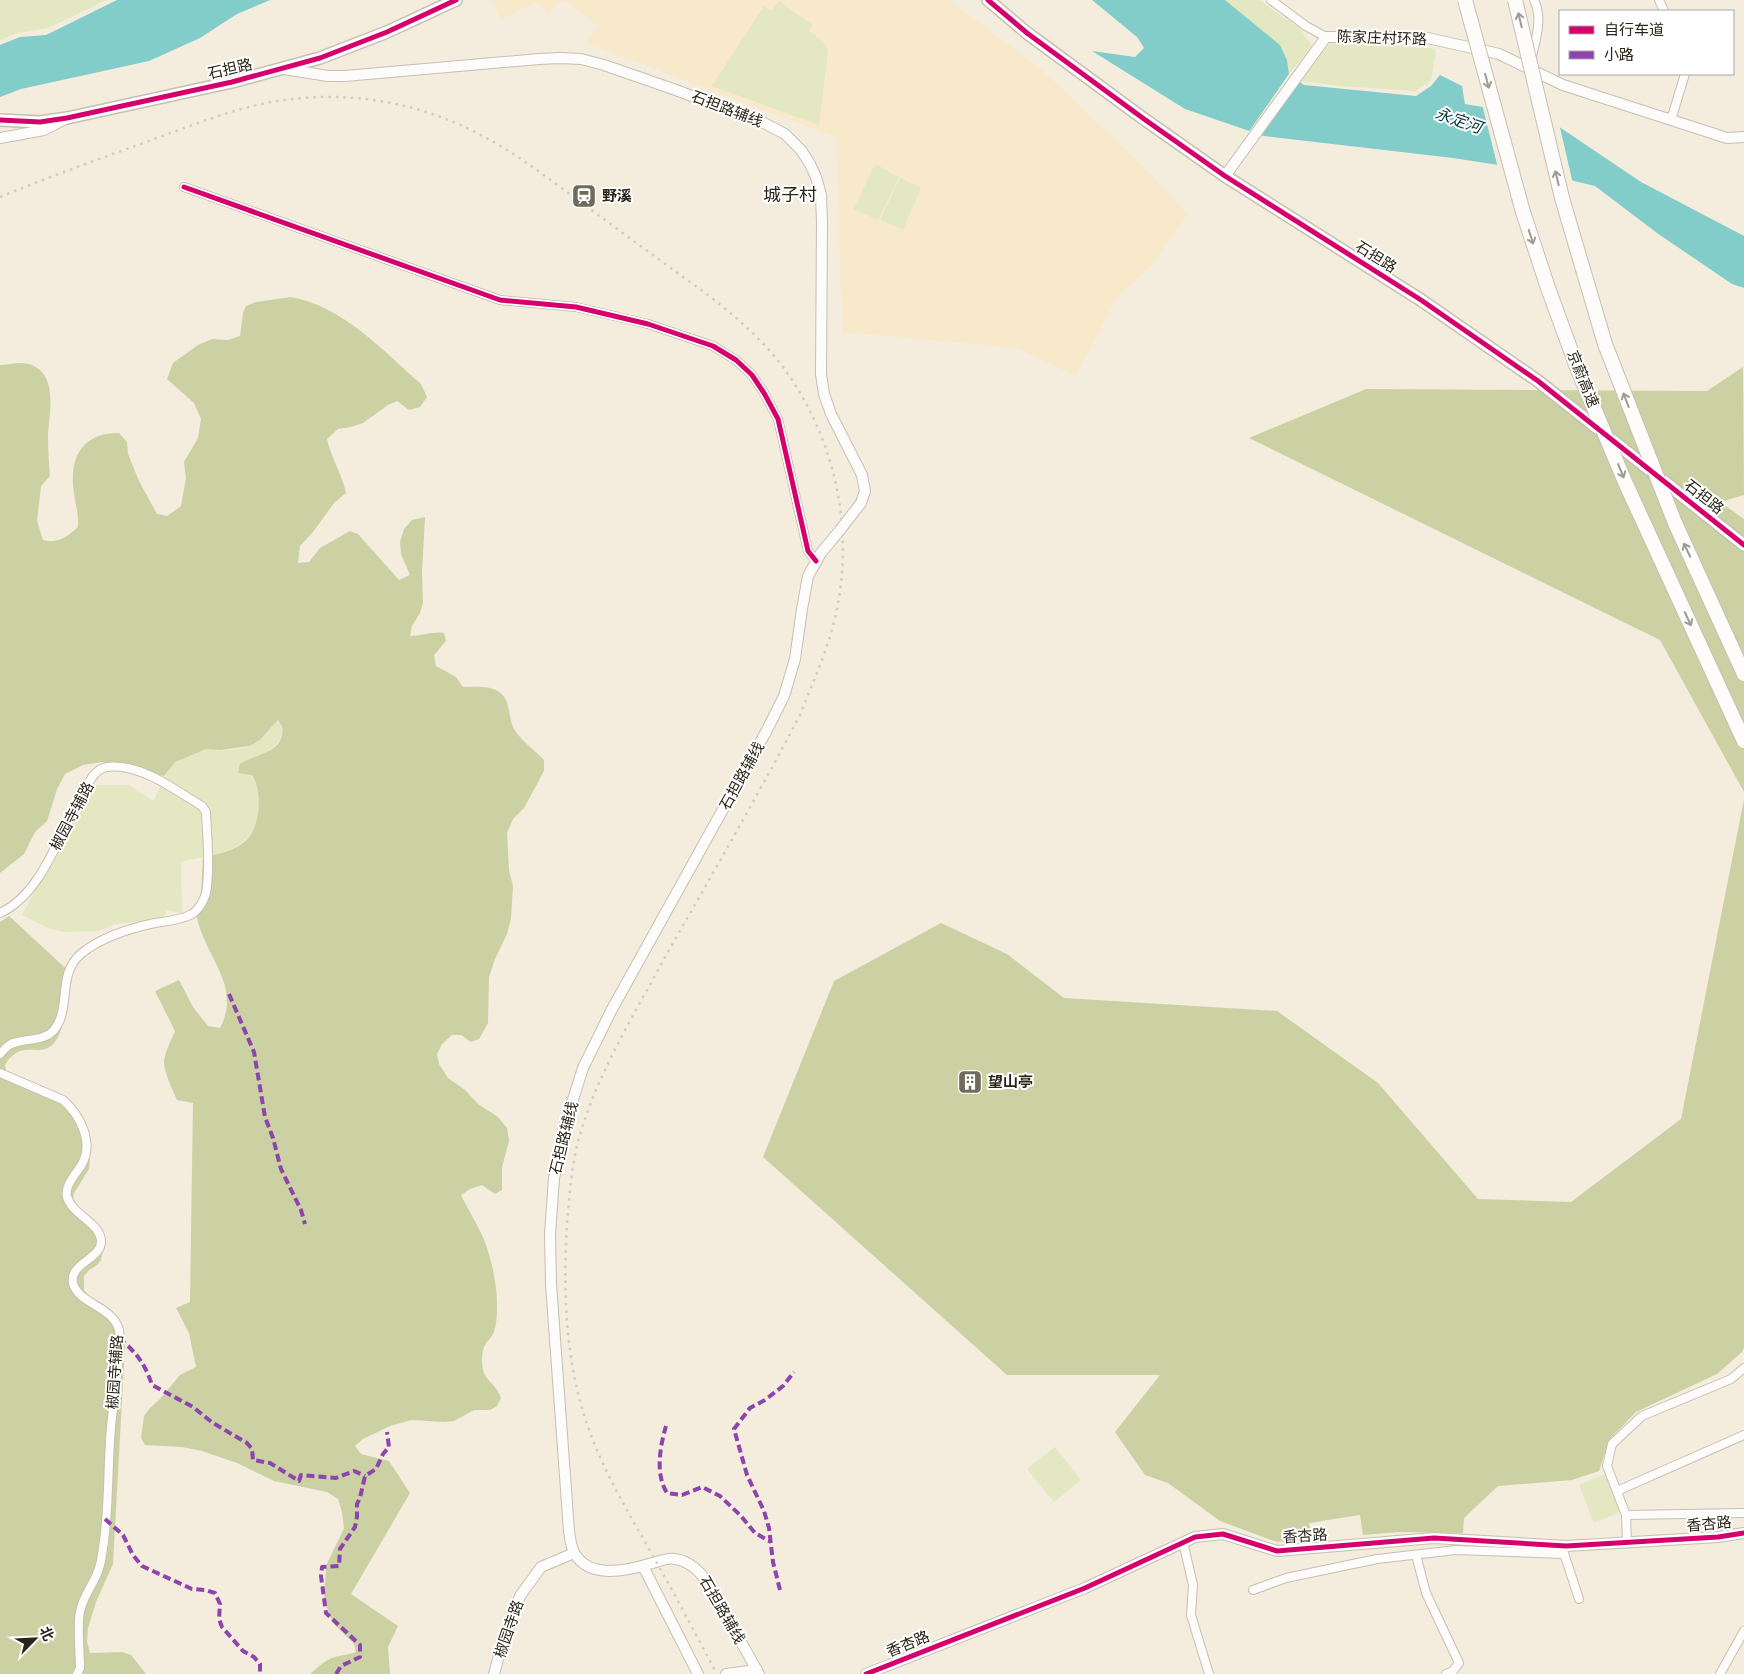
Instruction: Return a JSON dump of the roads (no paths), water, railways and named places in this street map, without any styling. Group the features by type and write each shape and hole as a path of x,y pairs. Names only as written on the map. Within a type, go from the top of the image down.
{"highway":[{"name":"京蔚高速","path":"1466,0 1523,212 1578,370 1625,482 1744,741"},
{"path":"1515,0 1562,198 1605,344 1675,523 1744,674"}],"main road":[{"name":"石担路","path":"0,120 40,122 67,118 284,69 320,58 387,32 456,0"},
{"name":"石担路","path":"988,0 1027,33 1225,176 1421,300 1538,381 1744,545"},
{"name":"陈家庄村环路","path":"1225,176 1326,37 1423,37 1498,54 1564,85 1727,138 1744,137"},
{"name":"石担路辅线","path":"284,69 328,76 345,76 539,59 581,60 604,65 762,122 785,134 800,150 816,177 821,195 822,222 821,374 830,414 862,475 864,491 861,503 821,553 808,576 795,659 784,696 611,1011 583,1068 564,1128 554,1178 550,1234 551,1284 569,1531 574,1553 585,1564 601,1570 626,1571 673,1558 686,1562 698,1570 706,1580 758,1672"},
{"path":"0,138 44,130 67,118"},
{"name":"香杏路","path":"866,1674 1085,1588 1195,1537 1223,1534 1277,1551 1434,1538 1562,1550 1627,1542 1744,1534"},
{"name":"椒园寺路","path":"494,1674 501,1648 520,1596 541,1567 574,1553"},
{"path":"643,1566 698,1674"},
{"path":"726,1674 758,1672"}],"street":[{"path":"1271,0 1306,26 1326,37"},
{"path":"1528,68 1539,27 1537,6 1534,0"},
{"path":"1671,120 1685,75"},
{"path":"184,187 500,300 576,306 648,324 713,346 736,360 752,375 778,419 808,551 816,562"},
{"name":"椒园寺辅路","path":"0,914 20,900 32,885 50,858 74,808 91,779 102,769 110,767 126,768 149,774 202,806 206,812 208,886 201,906 192,914 182,918 135,927 115,934 82,953 72,963 68,972 61,1014 56,1028 43,1036 12,1044 0,1054"},
{"name":"椒园寺辅路","path":"0,1073 63,1100 72,1108 78,1118 87,1138 87,1151 83,1163 68,1186 67,1197 76,1211 98,1231 101,1242 98,1251 77,1269 73,1276 74,1284 81,1294 114,1318 119,1331 119,1363 112,1422 103,1547 98,1571 80,1611 80,1668 77,1674"},
{"path":"1627,1542 1626,1515 1607,1466 1612,1444 1642,1416 1731,1379 1744,1368"},
{"path":"1617,1491 1744,1435"},
{"path":"1626,1515 1744,1513"},
{"path":"1183,1542 1193,1585 1191,1615 1209,1674"},
{"path":"1253,1590 1286,1578 1377,1559 1456,1550 1562,1550 1579,1599"},
{"path":"1416,1555 1426,1593 1459,1663 1453,1671 1446,1674"},
{"path":"1720,1674 1744,1631"}],"water":[{"path":"117,0 270,0 237,14 200,38 149,61 21,89 0,97 0,45 20,37 46,35"},
{"name":"永定河","path":"1092,0 1225,0 1280,45 1287,60 1289,74 1304,85 1416,96 1431,86 1440,75 1462,86 1465,104 1546,118 1641,182 1744,236 1744,288 1732,284 1657,233 1595,186 1524,169 1453,158 1264,136 1185,109 1092,51 1135,57 1144,48 1137,37"}],"railway":[{"path":"0,197 57,174 192,125 257,105 313,97 342,97 397,104 424,111 477,133 516,156 714,300 751,331 776,358 796,387 813,418 826,450 836,483 841,518 843,552 841,587 831,634 800,715 609,1061 579,1137 572,1174 567,1223 565,1275 567,1326 574,1377 588,1427 618,1494 717,1674"}],"place":[{"name":"野溪","path":"584,196"},
{"name":"望山亭","path":"970,1082"}],"district":[{"name":"城子村","path":"790,195"}]}
